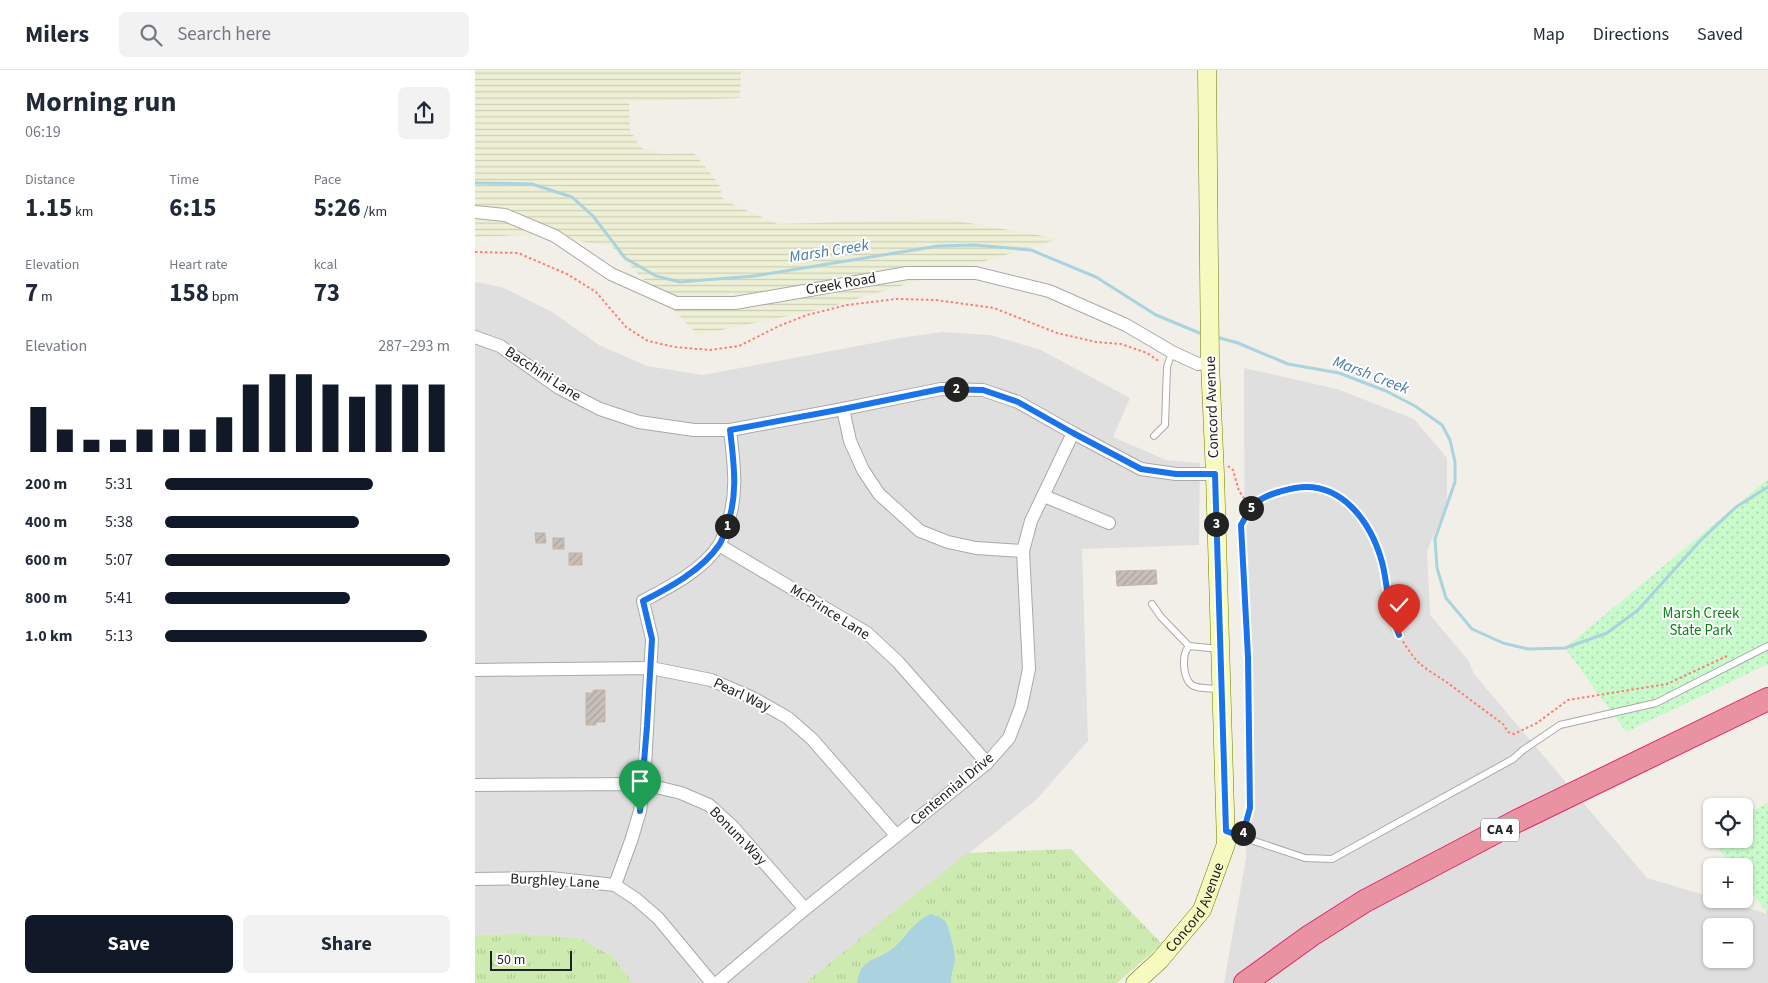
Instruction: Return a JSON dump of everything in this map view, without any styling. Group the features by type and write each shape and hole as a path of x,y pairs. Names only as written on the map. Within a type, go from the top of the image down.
{"highway":[{"name":"CA 4","path":"1245,983 1310,936 1365,901 1517,821 1768,700"}],"street":[{"name":"Concord Avenue","path":"1135,983 1160,960 1203,910 1226,844 1234,834 1221,689 1220,469 1210,363 1207,70"},
{"name":"Creek Road","path":"475,212 505,216 555,236 611,274 676,303 735,303 907,273 976,273 1049,290 1126,325 1172,352 1198,364 1210,363"},
{"name":"Bacchini Lane","path":"475,337 500,346 559,388 600,409 639,422 694,430 730,430 941,389 983,390 1018,402 1141,469 1176,474 1220,469"},
{"path":"843,409 850,441 863,470 879,494 920,531 947,542 976,548 1023,551"},
{"path":"615,885 638,820 643,784 652,639 643,601 673,585 699,566 719,545 730,519 735,492 730,430"},
{"name":"Centennial Drive","path":"717,983 805,909 987,763 1009,738 1021,707 1029,669 1023,551 1031,521 1073,433"},
{"path":"1044,496 1109,523"},
{"name":"McPrince Lane","path":"719,545 867,632 898,662 987,763"},
{"name":"Pearl Way","path":"475,670 651,668 711,680 753,698 788,718 812,739 896,835"},
{"name":"Bonum Way","path":"475,785 643,784 681,793 709,805 733,827 805,909"},
{"name":"Burghley Lane","path":"475,879 550,878 615,885 636,899 658,918 713,983"}],"lane":[{"path":"1154,436 1165,425 1167,367 1172,352"},
{"path":"1251,506 1241,525 1248,657 1250,808 1234,834 1305,858 1332,859 1513,759 1523,750 1561,725 1656,703 1768,646"},
{"path":"1152,604 1161,617 1189,646 1220,649"},
{"path":"1189,646 1185,650 1184,659 1185,676 1188,683 1196,687 1221,689"}],"path":[{"path":"475,252 518,254 567,274 596,292 626,327 648,341 675,347 710,350 739,346 779,326 807,315 847,305 896,299 936,300 994,308 1057,333 1095,342 1121,344 1147,353 1167,367"},
{"path":"1220,469 1233,470 1239,491 1251,506 1283,490 1303,487 1320,489 1336,494 1346,501 1361,517 1374,541 1387,580 1389,609 1399,635 1417,661 1503,724 1508,732 1514,734 1537,723 1568,700 1667,684 1734,653"}],"shaded area":[{"path":"475,282 502,287 552,312 599,345 647,366 703,375 900,338 942,332 990,335 1041,350 1130,398 1113,437 1166,460 1200,463 1199,545 1082,549 1088,741 1036,800 805,983 633,983 613,957 580,938 523,934 475,935"},
{"path":"1244,368 1337,389 1414,419 1447,458 1447,504 1427,551 1430,615 1468,660 1474,674 1647,878 1703,895 1703,908 1748,908 1768,914 1768,983 1224,983 1246,858"}],"green space":[{"path":"475,70 741,70 740,98 629,102 630,131 641,148 664,154 694,153 719,184 723,200 778,224 947,219 1059,239 826,308 698,335 612,247 543,234 475,237"},
{"name":"Marsh Creek State Park","path":"1768,479 1768,664 1626,732 1565,648"},
{"path":"1768,803 1768,914 1753,894 1753,858 1726,858 1718,848 1753,848 1753,810"},
{"path":"1071,849 1162,944 1117,983 805,983 967,853"},
{"path":"523,934 580,938 613,957 633,983 475,983 475,935"}],"water":[{"path":"931,914 944,920 950,933 955,959 951,983 857,983 860,971 864,965 888,952 913,926"}],"building":[{"path":"535,533 545,533 546,543 536,543"},
{"path":"553,538 564,538 564,549 553,549"},
{"path":"569,553 582,553 582,565 569,565"},
{"path":"1156,570 1157,584 1117,586 1116,571"},
{"path":"593,690 605,690 605,722 596,722 596,725 586,725 586,693 593,693"}],"waterway":[{"name":"Marsh Creek","path":"475,183 532,184 572,197 593,216 625,258 656,276 680,282 754,276 938,246 975,245 1031,250 1096,277 1156,315 1202,334"},
{"name":"Marsh Creek","path":"1220,338 1238,343 1288,364 1339,373 1386,391 1415,406 1442,425 1450,440 1455,462 1455,482 1435,539 1437,568 1446,598 1472,629 1503,643 1528,649 1565,648 1607,633 1638,610 1700,541 1736,507 1768,487"}],"route":[{"path":"640,811 652,639 643,601 673,585 699,566 719,545 730,519 735,492 730,430 941,389 983,390 1018,402 1141,469 1176,474 1215,474 1226,831 1242,837 1250,808 1248,657 1241,525 1251,506 1283,490 1303,487 1320,489 1336,494 1346,501 1361,517 1374,541 1387,580 1389,609 1399,635"}]}
